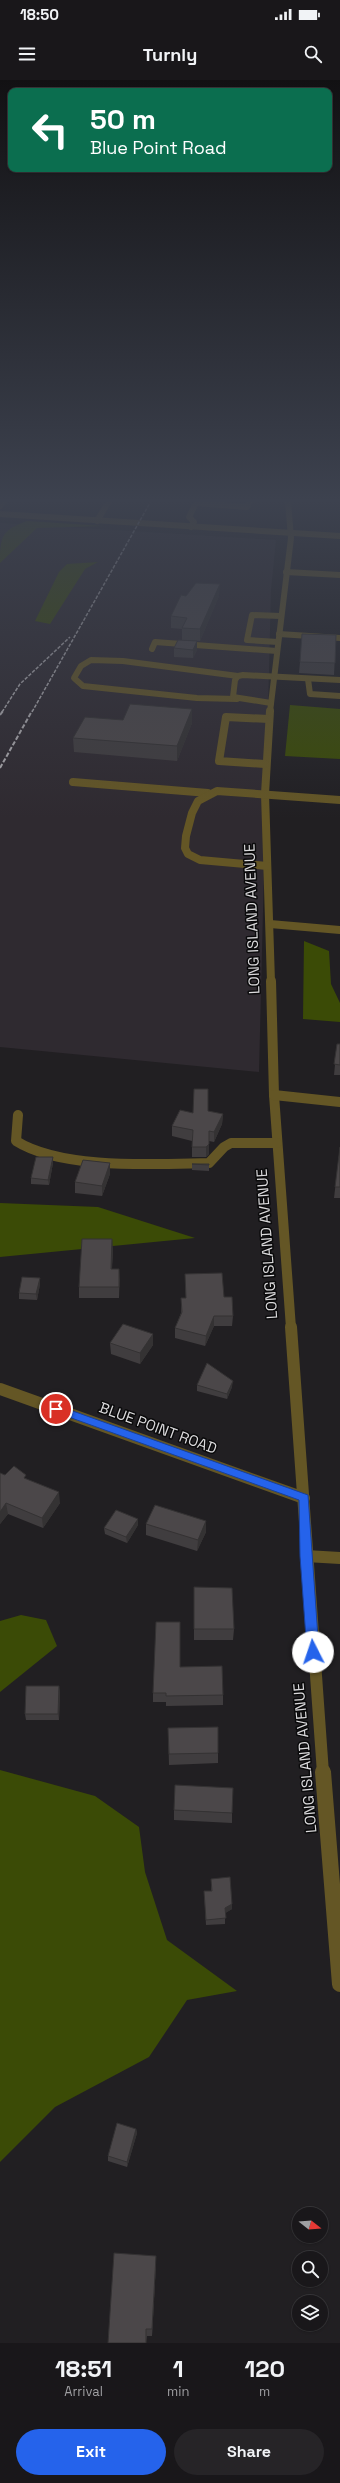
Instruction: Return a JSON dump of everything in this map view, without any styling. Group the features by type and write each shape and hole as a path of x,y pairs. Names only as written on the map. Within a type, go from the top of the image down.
{"street":[{"name":"LONG ISLAND AVENUE","path":"282,607 265,764 274,1095 304,1498 306,1556 340,1984"},
{"path":"281,616 252,615 247,640 279,638 340,638"},
{"path":"152,649 154,642 277,651"},
{"path":"271,703 237,699 197,698 83,686 74,678 81,666 92,660 123,661 238,676 274,676 340,680"},
{"path":"237,699 233,697 235,680 238,676"},
{"path":"308,679 310,694 340,696"},
{"path":"265,764 219,761 226,717 269,719"},
{"path":"73,782 208,793 234,791 340,800"},
{"path":"208,793 196,803 192,812 184,844 186,851 191,856 200,860 268,866"},
{"path":"270,924 340,930"},
{"path":"274,1095 340,1102"},
{"path":"18,1115 16,1141 21,1146 33,1151 72,1158 149,1164 209,1163 214,1161 226,1145 234,1143 277,1143"},
{"name":"BLUE POINT ROAD","path":"0,1389 304,1498"},
{"path":"306,1556 340,1558"}],"shaded area":[{"path":"0,607 271,607 259,1072 0,1047"}],"green space":[{"path":"42,607 61,607 50,624 35,621"},
{"path":"290,705 340,709 340,759 285,756"},
{"path":"304,941 329,951 331,984 340,1003 340,1022 303,1019"},
{"path":"0,1203 98,1207 195,1238 0,1257"},
{"path":"21,1615 46,1620 57,1646 0,1692 0,1621"},
{"path":"0,1770 95,1796 139,1827 145,1872 167,1940 237,1991 187,2000 149,2057 55,2107 0,2162"}],"building":[{"path":"175,607 210,607 200,629 182,628 187,618 171,616"},
{"path":"302,634 336,635 335,663 300,662"},
{"path":"178,640 197,641 193,650 174,648"},
{"path":"130,704 192,709 177,746 73,738 85,717 123,720"},
{"path":"337,1044 340,1044 340,1065 334,1064"},
{"path":"194,1089 208,1089 208,1111 223,1114 214,1132 209,1131 209,1144 206,1147 192,1147 193,1130 172,1126 180,1110 193,1113"},
{"path":"340,1147 340,1187 335,1187"},
{"path":"36,1157 53,1157 48,1180 31,1178"},
{"path":"83,1160 110,1163 102,1186 75,1182"},
{"path":"82,1239 112,1239 111,1269 119,1269 119,1287 79,1287"},
{"path":"222,1273 224,1297 232,1297 233,1316 214,1316 206,1336 175,1328 182,1312 181,1298 186,1298 185,1274"},
{"path":"22,1277 40,1278 36,1294 19,1293"},
{"path":"123,1324 153,1334 140,1353 110,1343"},
{"path":"207,1363 233,1381 227,1394 197,1385"},
{"path":"14,1466 26,1475 24,1478 59,1492 42,1518 6,1503 0,1512 0,1473 5,1475"},
{"path":"155,1505 206,1521 198,1540 146,1524"},
{"path":"116,1510 138,1519 126,1537 104,1528"},
{"path":"194,1587 232,1588 234,1629 194,1629"},
{"path":"156,1622 180,1622 180,1667 222,1666 223,1695 166,1696 166,1693 153,1693"},
{"path":"26,1686 59,1686 58,1714 25,1714"},
{"path":"218,1727 218,1753 169,1754 168,1728"},
{"path":"175,1785 233,1788 232,1813 174,1810"},
{"path":"230,1877 232,1904 225,1908 226,1918 206,1920 204,1891 212,1891 211,1879"},
{"path":"117,2123 136,2129 127,2162 108,2156"},
{"path":"114,2253 156,2256 152,2329 146,2329 146,2343 108,2343"}],"railway":[{"path":"32,712 91,607"},
{"path":"2,712 20,684 70,637"},
{"path":"0,715 3,711"},
{"path":"0,768 32,711"}],"route":[{"path":"56,1409 304,1498 306,1556 313,1652"}]}
